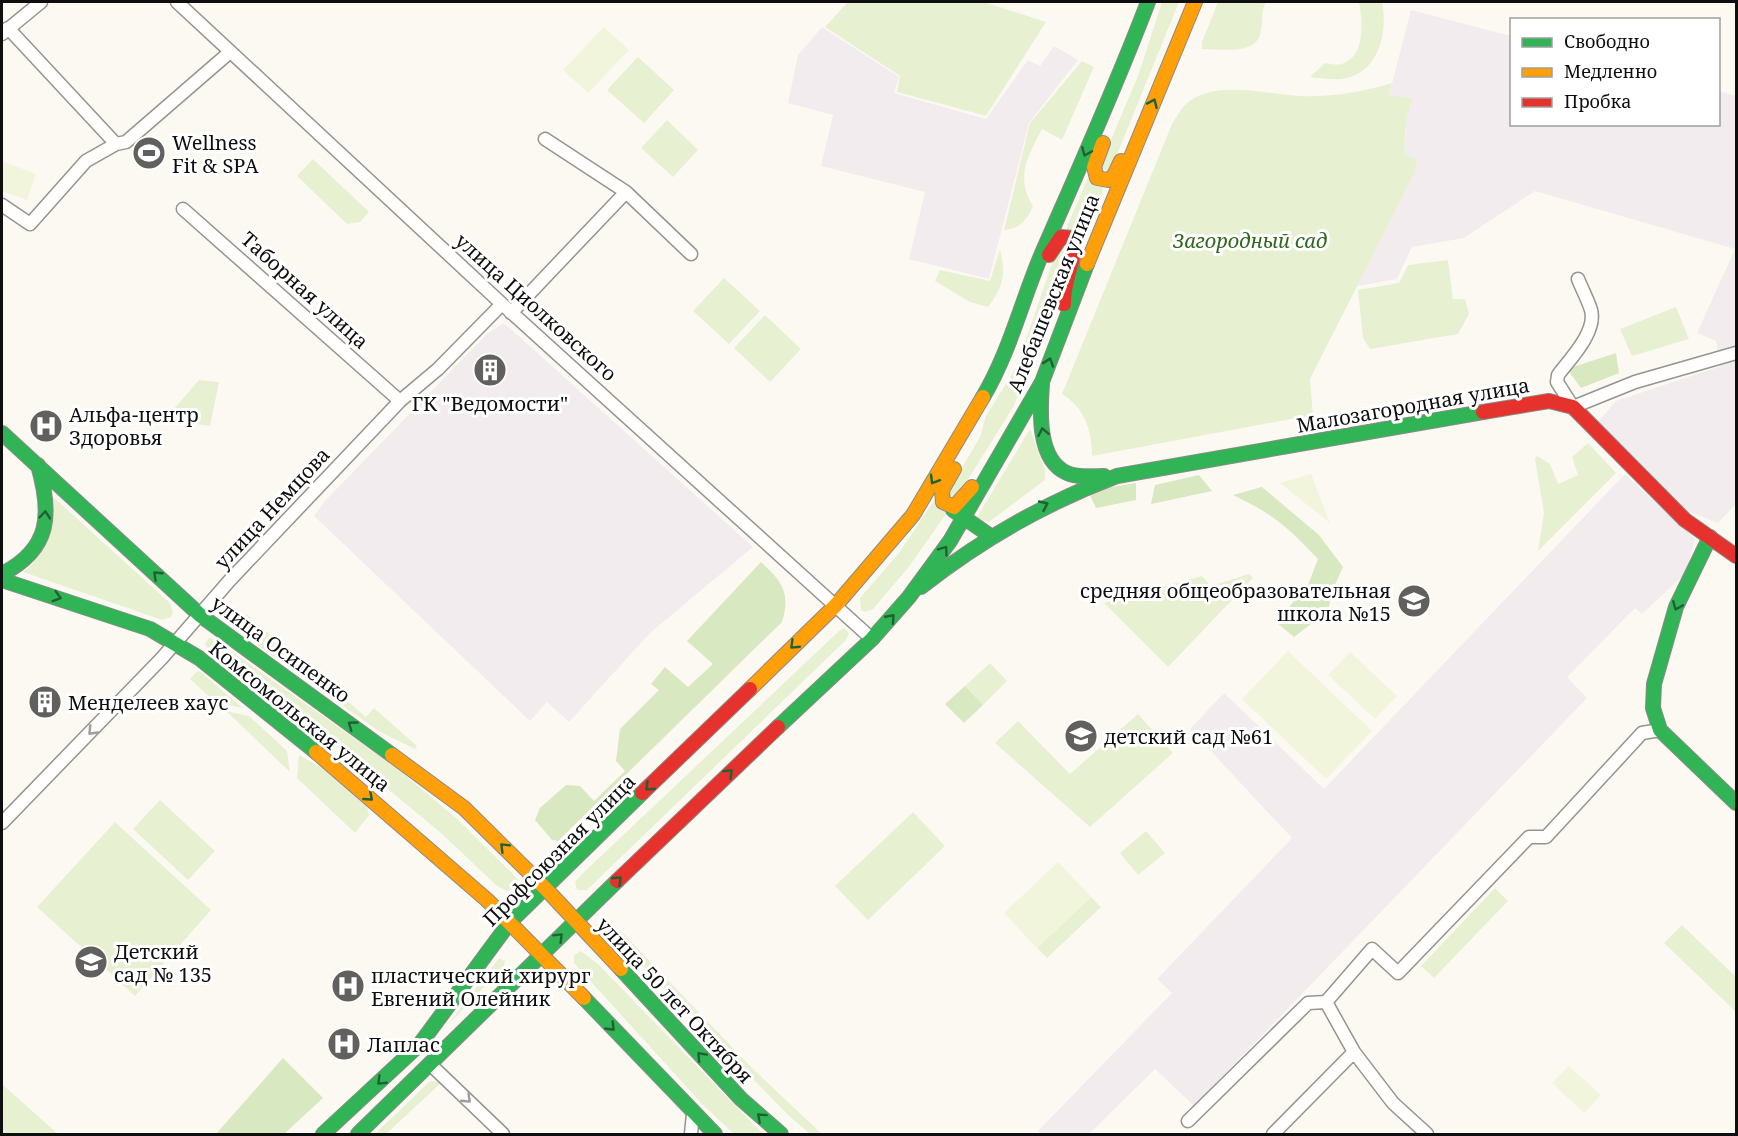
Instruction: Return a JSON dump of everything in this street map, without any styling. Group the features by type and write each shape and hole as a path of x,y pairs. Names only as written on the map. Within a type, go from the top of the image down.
{"main road":[{"name":"Алебашевская улица","path":"836,605 913,515 996,375 1040,261 1148,2"},
{"name":"Алебашевская улица","path":"872,639 909,597 964,518 1042,382 1065,316 1195,2"},
{"path":"1113,88 1111,122 1094,167 1097,178 1108,180 1114,176 1125,152 1137,139"},
{"path":"1040,261 1050,254 1062,237 1073,238 1076,249 1063,287 1065,316"},
{"name":"Малозагородная улица","path":"1042,382 1039,406 1042,427 1054,465 1065,473 1077,476 1117,476 1549,401 1573,406"},
{"path":"1573,406 1685,520 1737,556"},
{"path":"972,417 971,438 942,490 941,497 948,506 989,535"},
{"name":"улица Осипенко","path":"2,433 200,615 464,808 545,888"},
{"path":"2,574 28,560 43,534 46,500 38,465"},
{"path":"948,506 954,507 960,503 975,483 993,470"},
{"name":"Малозагородная улица","path":"909,597 989,535 1065,495 1117,476"},
{"path":"1710,537 1676,607 1654,684 1653,708 1660,730 1737,803"},
{"name":"Комсомольская улица","path":"2,580 121,618 176,643 282,722 427,846 510,922"},
{"name":"Профсоюзная улица","path":"323,1134 434,1027 510,922 836,605"},
{"path":"358,1134 576,921 872,639"},
{"name":"улица 50 лет Октября","path":"545,888 741,1099 780,1134"},
{"path":"510,922 693,1114 715,1134"}],"street":[{"path":"41,2 5,31 116,144"},
{"name":"улица Циолковского","path":"177,2 507,308 872,639"},
{"path":"2,204 30,224 86,161 116,144 126,142 230,52"},
{"path":"545,139 626,192 691,254"},
{"name":"улица Немцова","path":"2,823 176,643 400,401 507,308 626,192"},
{"name":"Таборная улица","path":"183,209 400,401"},
{"name":"Малозагородная улица","path":"1573,406 1557,382 1558,375 1584,340 1592,322 1592,312 1578,279"},
{"path":"1573,406 1635,382 1737,353"},
{"path":"1188,1121 1308,1003 1326,1002 1372,949 1398,973 1529,837 1546,837 1642,733 1660,730"},
{"path":"1326,1002 1354,1052 1393,1103 1426,1134"},
{"path":"1273,1134 1354,1052"},
{"path":"430,1065 503,1134"},
{"path":"691,1134 693,1114"}],"shaded area":[{"path":"1411,10 1510,36 1510,126 1720,126 1720,91 1736,96 1736,504 1718,523 1689,512 1597,423 1616,401 1721,366 1716,341 1697,333 1735,249 1535,191 1464,238 1412,247 1397,279 1357,286 1414,174 1418,161 1405,155 1404,143 1408,113 1413,98 1389,95"},
{"path":"822,27 899,77 894,93 986,119 1028,60 1040,66 1054,46 1078,60 1029,123 989,279 909,259 925,192 821,166 833,115 788,103 798,55"},
{"path":"504,323 753,547 650,633 569,722 547,702 530,721 314,516 324,502 488,333"},
{"path":"1625,474 1695,539 1685,574 1642,614 1635,608 1567,677 1587,698 1194,1106 1155,1069 1089,1134 1041,1134 1038,1131 1172,993 1157,979 1292,838 1190,729 1224,693 1324,789"}],"green space":[{"path":"848,2 984,2 1046,22 986,116 897,92 900,76 825,27"},
{"path":"1162,2 1179,2 1110,172 1099,168 1138,76"},
{"path":"1218,2 1266,2 1259,38 1254,44 1228,50 1202,49 1202,42"},
{"path":"1359,2 1382,2 1384,25 1379,48 1374,58 1358,74 1347,78 1310,77 1325,63 1342,64 1351,59 1356,52 1361,36"},
{"path":"604,27 629,50 588,93 563,70"},
{"path":"638,57 674,90 644,123 607,90"},
{"path":"1082,61 1094,67 1062,140 1042,129 1028,158 1024,176 1025,186 1033,206 1022,223 1004,230 1030,123"},
{"name":"Загородный сад","path":"1392,83 1389,95 1413,98 1406,126 1405,155 1418,160 1414,174 1310,379 1313,415 1092,456 1091,438 1086,421 1076,406 1062,394 1172,124 1183,107 1196,97 1225,90 1324,96"},
{"path":"667,120 698,150 673,177 641,148"},
{"path":"313,159 369,212 360,222 347,224 297,176"},
{"path":"2,161 36,174 27,200 2,191"},
{"path":"1089,175 1104,187 1083,240 1066,229"},
{"path":"1058,246 1070,248 1025,363 1026,371 1014,406 955,500 948,491 980,437 986,416 1017,366"},
{"path":"1000,249 1003,266 1002,280 988,307 970,302 935,281 940,270 990,281"},
{"path":"1448,260 1453,299 1465,299 1469,314 1458,334 1370,349 1363,338 1358,290 1399,283 1408,265"},
{"path":"724,278 760,311 729,344 693,311"},
{"path":"1676,307 1689,339 1632,356 1620,329"},
{"path":"765,315 801,349 770,382 734,348"},
{"path":"1616,353 1619,373 1581,388 1567,369"},
{"path":"199,380 219,382 210,426 165,419"},
{"path":"1030,429 1045,470 1045,480 989,522 981,521 977,517"},
{"path":"1588,443 1616,473 1538,551 1544,513 1535,459 1537,456 1550,464 1558,484 1578,475 1572,457"},
{"path":"1311,474 1330,523 1280,483"},
{"path":"1199,475 1212,491 1151,504 1155,485"},
{"path":"1136,483 1136,500 1096,508 1088,491"},
{"path":"1262,487 1319,535 1343,567 1333,589 1328,611 1294,637 1276,622 1308,585 1318,559 1279,522 1233,495"},
{"path":"50,494 170,603 173,612 171,617 162,620 23,572 32,565 43,547"},
{"path":"937,496 946,514 908,568 873,609 865,612 861,610 860,598 899,553"},
{"path":"761,562 783,588 785,612 782,622 558,841 552,840 535,820 540,808 566,785 580,786 594,801 625,771 616,761 620,729 659,690 651,684 665,667 688,687 713,664 687,641"},
{"path":"1249,574 1253,578 1168,667 1104,603 1202,576 1211,586"},
{"path":"246,614 366,717 374,708 417,746 415,749 380,732 233,628"},
{"path":"844,628 849,633 846,640 587,890 577,890 575,882 582,874"},
{"path":"209,638 214,639 399,770 456,818 510,871 517,879 515,889 506,891 496,885 441,833 277,697 207,648 205,643"},
{"path":"1288,651 1372,731 1326,779 1242,699"},
{"path":"1350,652 1397,696 1375,719 1328,675"},
{"path":"990,663 1007,681 983,705 965,686"},
{"path":"198,670 243,708 215,702 190,679"},
{"path":"965,686 983,705 964,723 945,704"},
{"path":"226,711 249,716 287,751 290,772"},
{"path":"1138,714 1173,753 1090,827 995,743 1018,721 1070,774"},
{"path":"299,755 326,770 367,807 369,815 355,833 297,778"},
{"path":"160,800 215,851 188,880 133,829"},
{"path":"913,812 945,846 868,920 835,886"},
{"path":"115,822 211,910 135,996 37,907"},
{"path":"1146,831 1165,853 1138,875 1120,853"},
{"path":"1058,862 1091,897 1037,948 1004,913"},
{"path":"1495,888 1508,901 1434,978 1421,966"},
{"path":"1091,897 1101,907 1047,958 1037,948"},
{"path":"1682,925 1736,977 1736,1012 1664,943"},
{"path":"619,929 753,1069 822,1134 810,1134 787,1114 613,935"},
{"path":"581,951 598,964 763,1134 734,1134 702,1104 574,963 574,955"},
{"path":"499,958 505,961 504,966 447,1026"},
{"path":"283,1058 323,1098 284,1134 216,1134"},
{"path":"1569,1066 1601,1095 1584,1113 1552,1083"},
{"path":"429,1082 441,1083 386,1134 375,1134"},
{"path":"2,1084 58,1134 2,1134"}],"traffic: fast":[{"path":"983,397 1000,363 1040,258 1148,2"},
{"path":"778,727 872,639 909,597 950,541 1042,382 1087,264"},
{"path":"1042,384 1042,434 1050,457 1057,467 1071,475 1104,476"},
{"path":"921,587 967,553 1039,510 1117,476 1483,412"},
{"path":"2,433 200,615 392,755"},
{"path":"2,574 30,553 39,541 44,528 45,499 38,465"},
{"path":"953,510 989,535"},
{"path":"1710,537 1676,607 1654,684 1653,708 1660,730 1736,803"},
{"path":"2,580 150,629 199,658 316,752"},
{"path":"323,1134 420,1044 510,922 642,793"},
{"path":"358,1134 617,881"},
{"path":"621,969 741,1099 781,1134"},
{"path":"584,998 715,1134"}],"traffic: slow":[{"path":"1087,264 1195,2"},
{"path":"1103,143 1094,167 1097,178 1108,180 1114,176 1121,161"},
{"path":"750,689 836,605 913,515 983,397"},
{"path":"954,469 942,490 943,502 954,507 972,487"},
{"path":"316,752 487,900 584,998"},
{"path":"392,755 464,808 545,888 621,969"}],"traffic: jam":[{"path":"1049,255 1061,237 1073,238 1073,254 1064,304"},
{"path":"1483,412 1549,401 1573,407 1685,520 1736,556"},
{"path":"642,793 750,689"},
{"path":"617,881 778,727"}],"place":[{"name":"Wellness Fit & SPA","path":"149,153"},
{"name":"ГК \"Ведомости\"","path":"490,370"},
{"name":"Альфа-центр Здоровья","path":"46,426"},
{"name":"средняя общеобразовательная школа №15","path":"1414,601"},
{"name":"Менделеев хаус","path":"45,702"},
{"name":"детский сад №61","path":"1081,736"},
{"name":"Детский сад № 135","path":"91,962"},
{"name":"пластический хирург Евгений Олейник","path":"348,986"},
{"name":"Лаплас","path":"344,1044"}]}
